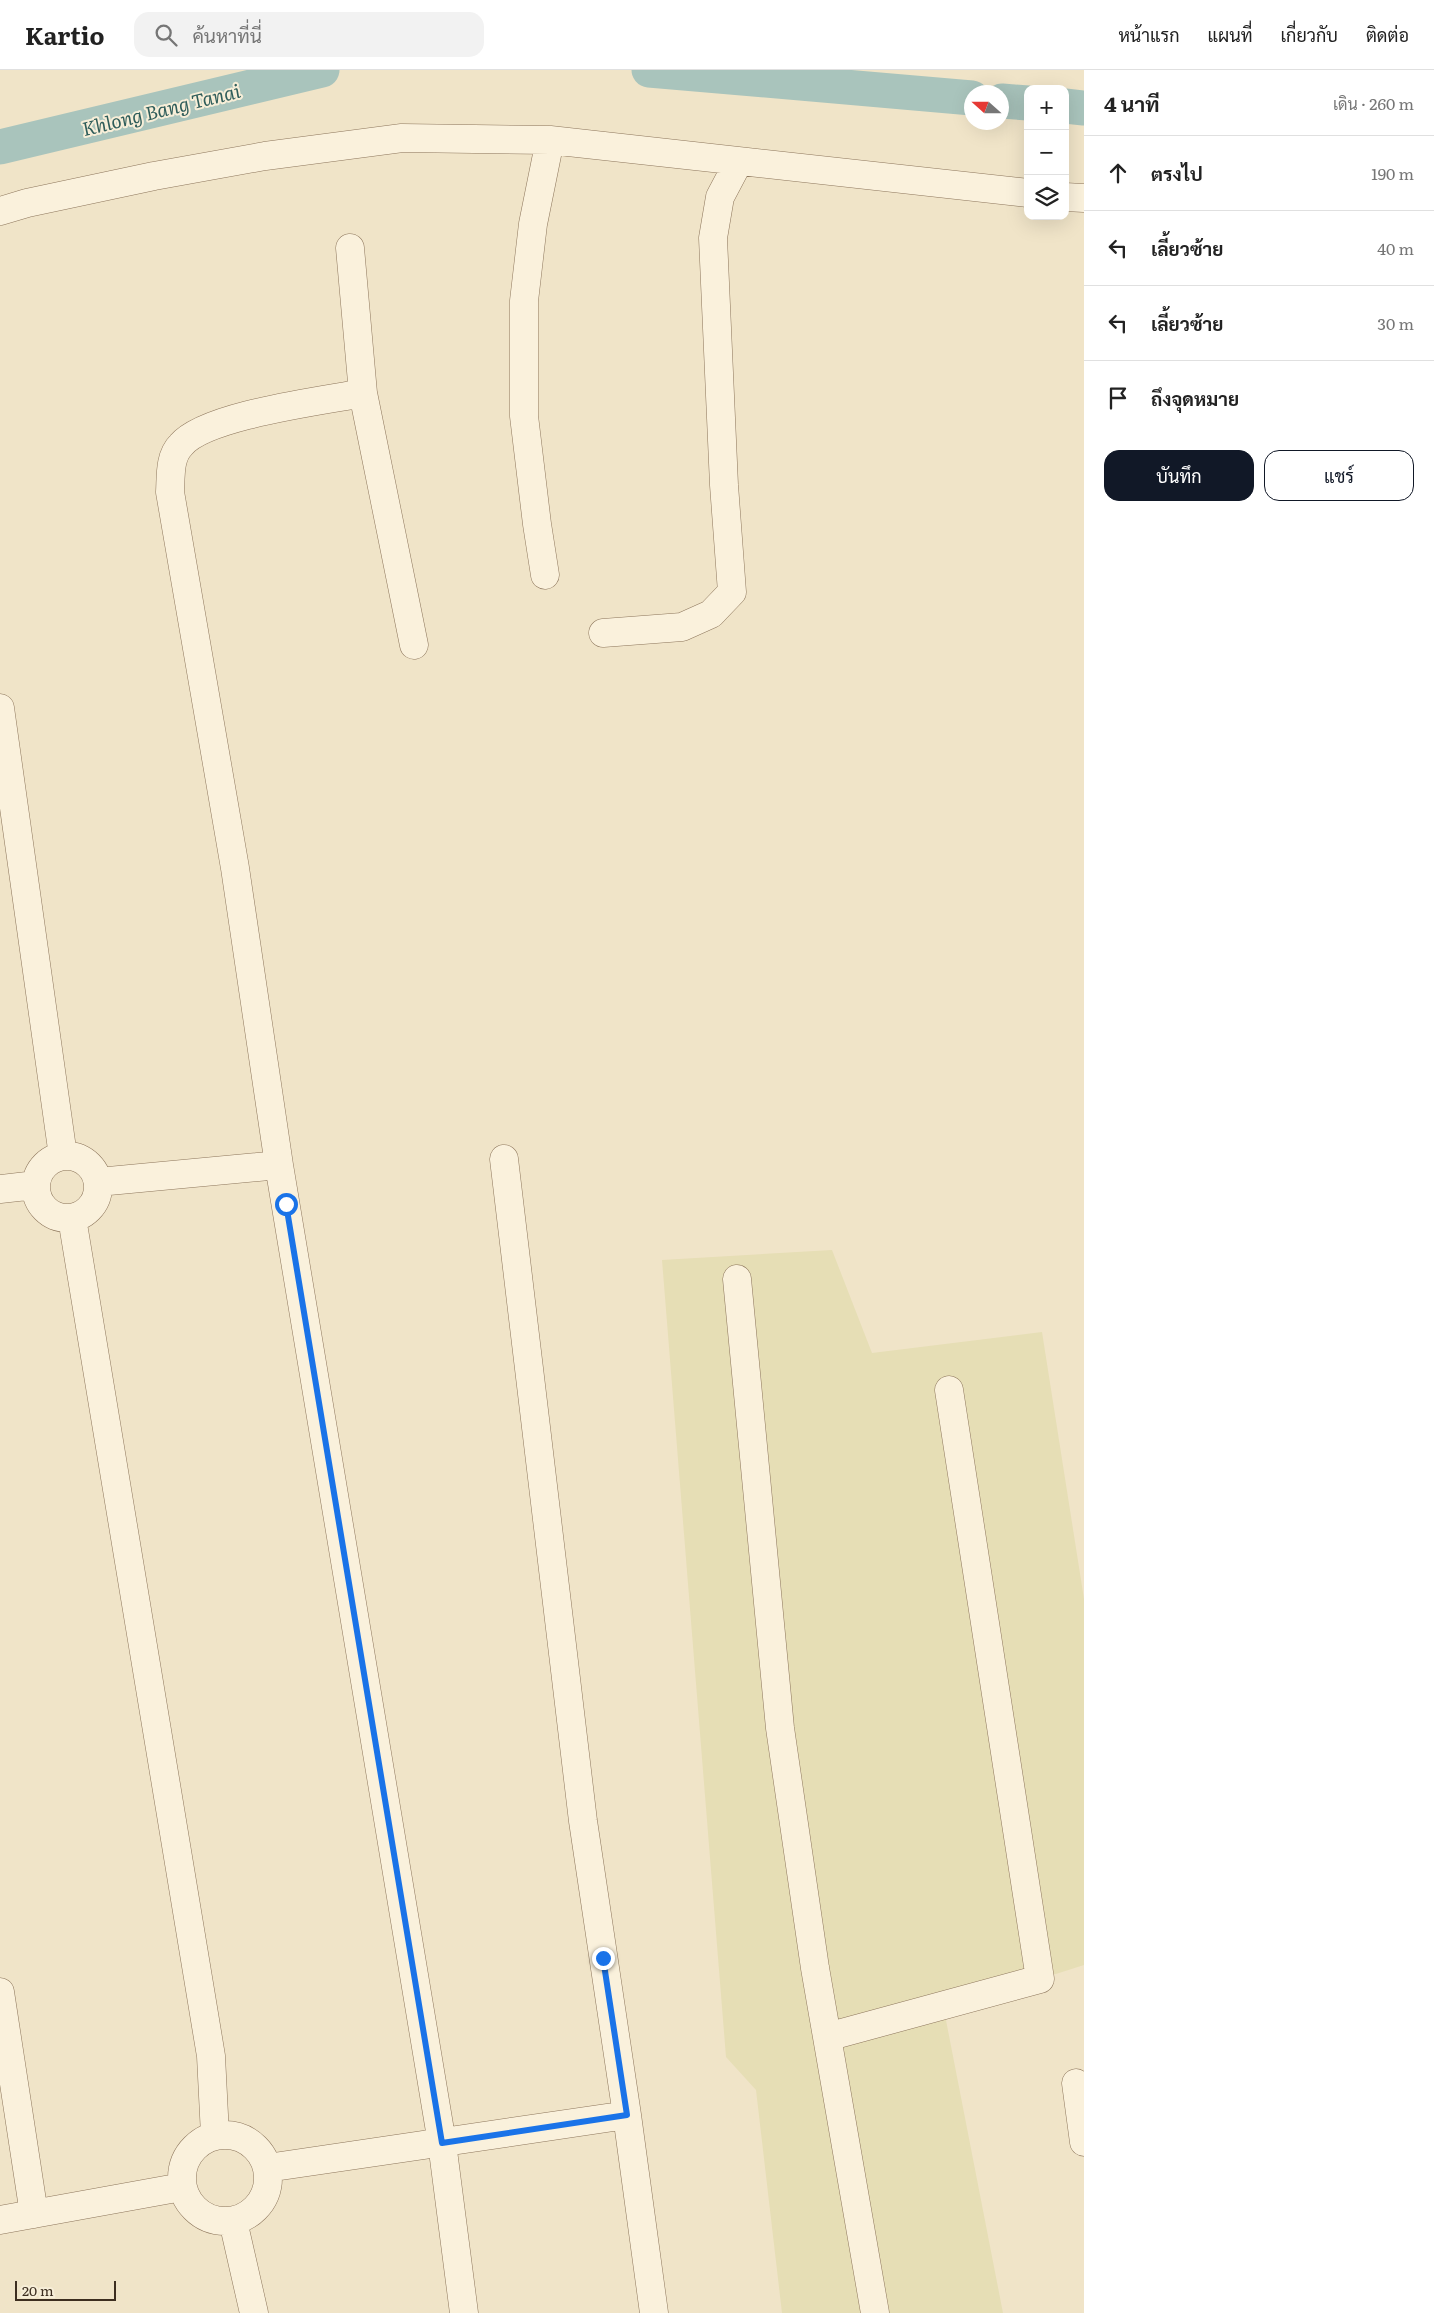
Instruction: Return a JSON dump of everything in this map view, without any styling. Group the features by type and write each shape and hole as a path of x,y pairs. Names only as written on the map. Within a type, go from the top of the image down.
{"street":[{"path":"0,211 76,192 265,156 402,138 550,140 1024,193"},
{"path":"545,575 524,416 524,301 533,224 550,140"},
{"path":"603,634 682,627 711,614 732,592 724,485 713,238 720,197 739,161"},
{"path":"1069,197 1084,198"},
{"path":"350,248 363,393 414,645"},
{"path":"363,393 227,420 202,430 180,445 171,466 170,492 235,868 279,1165 442,2143 464,2313"},
{"path":"0,708 63,1156"},
{"path":"63,1156 75,1157 85,1162 94,1171 98,1182 98,1194 93,1205 84,1214 61,1219 50,1215 39,1202 36,1185 40,1172 49,1161 63,1156"},
{"path":"504,1159 583,1821 627,2115 654,2313"},
{"path":"98,1182 279,1165"},
{"path":"0,1189 36,1185"},
{"path":"72,1218 211,2056 215,2135"},
{"path":"737,1279 780,1728 826,2037 875,2313"},
{"path":"826,2037 1040,1979 949,1390"},
{"path":"0,1992 34,2214"},
{"path":"1076,2082 1084,2142"},
{"path":"267,2168 627,2115"},
{"path":"215,2135 232,2135 248,2141 260,2152 267,2168 268,2185 262,2201 250,2214 233,2221 211,2220 192,2207 182,2186 183,2164 195,2146 215,2135"},
{"path":"0,2220 182,2186"},
{"path":"233,2221 254,2313"}],"shaded area":[{"path":"832,1250 872,1353 1042,1332 1084,1599 1084,1965 944,2010 1003,2313 782,2313 756,2090 726,2057 662,1260"}],"waterway":[{"name":"Khlong Bang Tanai","path":"0,147 322,70"},
{"name":"Khlong Bang Tanai","path":"649,70 964,97"},
{"name":"Khlong Bang Tanai","path":"1009,102 1024,103"},
{"name":"Khlong Bang Tanai","path":"1069,106 1084,108"}],"route":[{"path":"286,1204 442,2143 627,2115 603,1958"}]}
